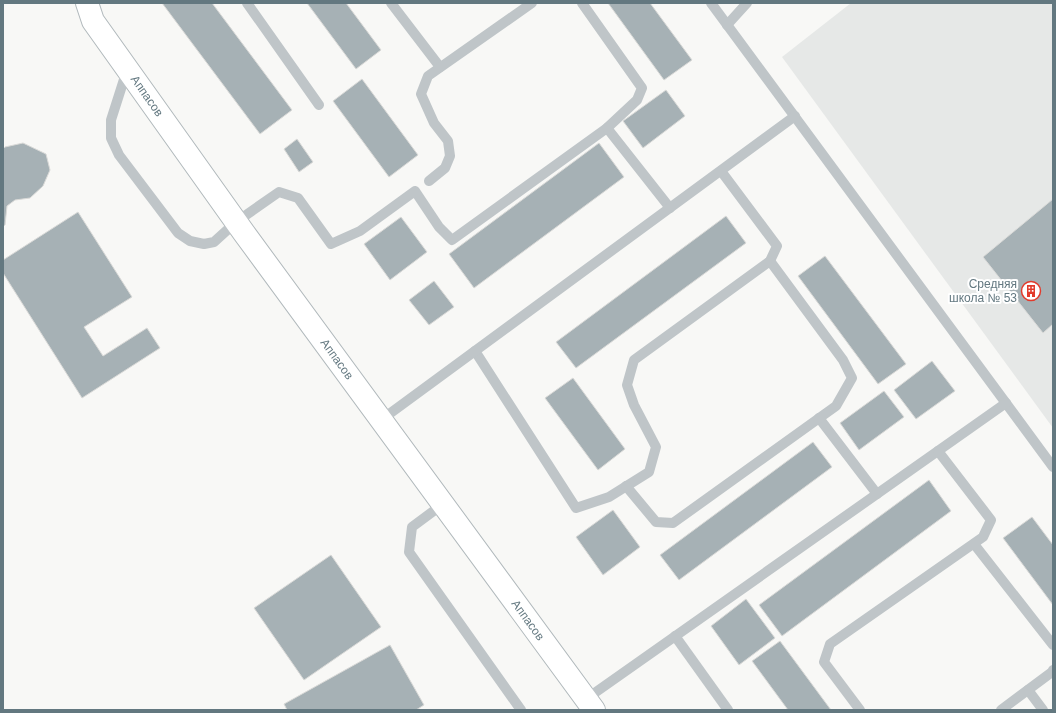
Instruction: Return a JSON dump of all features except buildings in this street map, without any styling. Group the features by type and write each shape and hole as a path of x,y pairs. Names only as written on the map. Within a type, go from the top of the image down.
{"street":[{"name":"Аппасов","path":"86,3 93,21 236,222 590,704"}],"lane":[{"path":"248,3 320,105"},
{"path":"391,3 440,67"},
{"path":"429,181 445,168 450,156 448,141 434,124 421,94 428,76 532,3"},
{"path":"127,68 111,120 111,138 119,155 178,233 190,241 204,244 214,242 236,222 279,192 298,198 331,244 360,231 415,191 439,227 452,240 607,128 637,100 642,88 582,3"},
{"path":"711,3 1053,467"},
{"path":"727,25 747,3"},
{"path":"382,420 795,116"},
{"path":"607,128 670,208"},
{"path":"475,351 576,508 609,497 649,472 656,447 634,405 627,385 634,360 770,261 777,246 721,171"},
{"path":"626,486 656,522 673,523 836,406 852,378 843,360 770,261"},
{"path":"590,704 675,636 1006,403"},
{"path":"819,418 877,494"},
{"path":"860,710 824,662 830,644 974,544 983,537 991,520 938,451"},
{"path":"443,504 412,527 409,552 521,710"},
{"path":"974,544 1053,645"},
{"path":"675,636 728,710"},
{"path":"1001,710 1053,670"},
{"path":"1028,690 1043,710"}],"shaded area":[{"path":"851,3 1053,3 1053,428 782,57"}],"place":[{"name":"Средняя школа № 53","path":"1031,291"}]}
